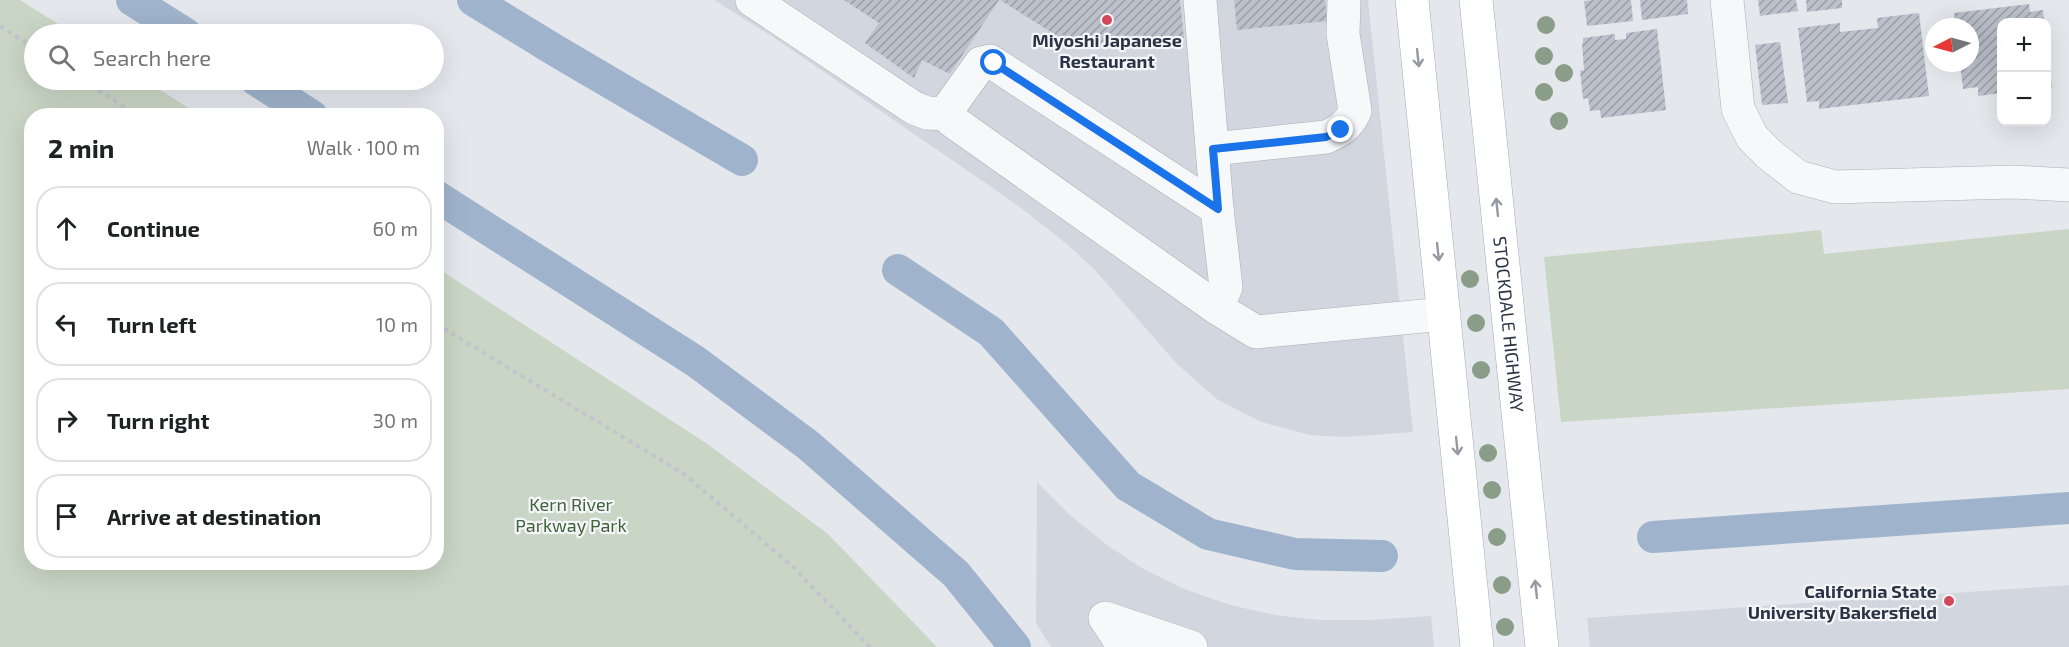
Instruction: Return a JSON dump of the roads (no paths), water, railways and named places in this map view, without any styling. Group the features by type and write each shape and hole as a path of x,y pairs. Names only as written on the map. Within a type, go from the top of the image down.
{"main road":[{"path":"1412,0 1477,647"},
{"name":"STOCKDALE HIGHWAY","path":"1476,0 1542,647"}],"lane":[{"path":"752,0 914,108 927,113 949,114"},
{"path":"1200,0 1226,287 1217,308"},
{"path":"1213,149 1326,137 1341,130 1350,121 1355,111 1343,34 1344,0"},
{"path":"1727,0 1738,109 1752,137 1798,177 1834,187 2013,182 2069,185"},
{"path":"1218,209 990,61 981,63 948,109 951,120 1217,308 1256,332 1444,314"},
{"path":"1125,647 1105,618 1191,647"}],"waterway":[{"path":"132,0 170,24"},
{"path":"473,0 742,160"},
{"path":"272,90 300,108"},
{"path":"444,201 695,361 808,445 956,574 1015,647"},
{"path":"898,270 991,332 1128,486 1208,534 1295,554 1382,556"},
{"path":"1653,537 2069,508"}],"place":[{"name":"Miyoshi Japanese Restaurant","path":"1107,20"},
{"name":"California State University Bakersfield","path":"1949,601"}],"park label":[{"name":"Kern River Parkway Park","path":"571,514"}]}
